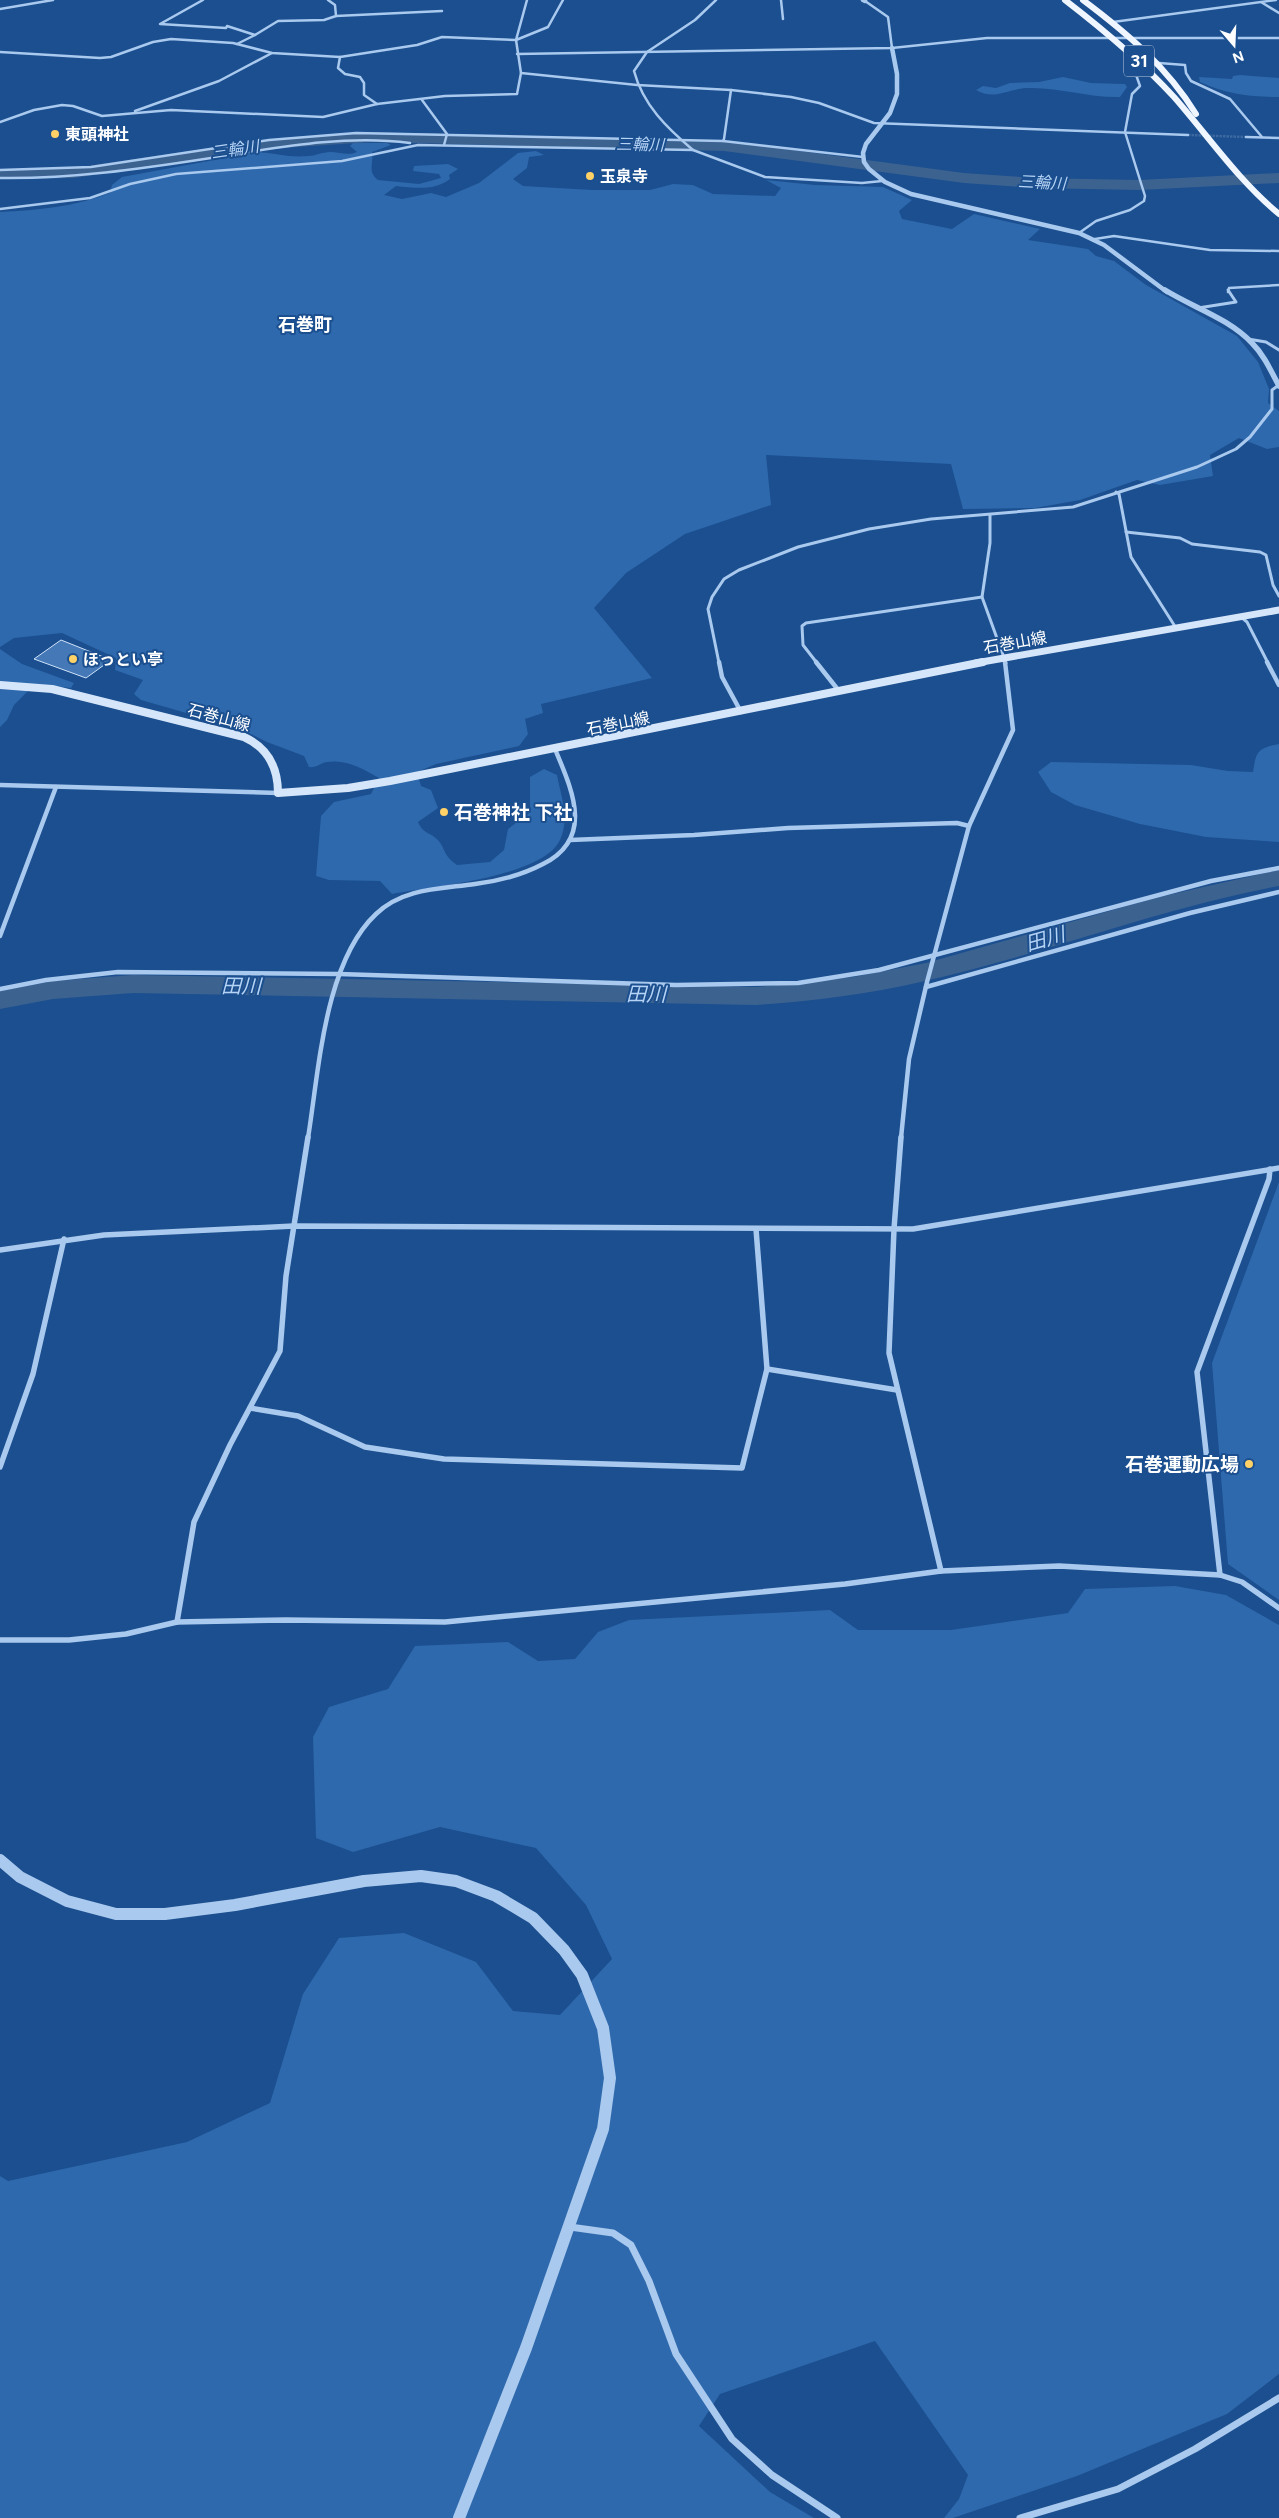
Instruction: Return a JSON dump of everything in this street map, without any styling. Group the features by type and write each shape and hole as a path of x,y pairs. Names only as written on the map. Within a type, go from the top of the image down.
{"main road":[{"name":"31","path":"1065,0 1114,38 1148,69 1204,132 1251,190 1279,214"},
{"name":"31","path":"1083,0 1113,22 1159,63 1187,98 1204,132"},
{"name":"31","path":"1261,200 1279,224"},
{"name":"石巻山線","path":"0,685 52,689 258,742 276,769 278,793 356,786 555,749 1003,658 1279,610"}],"street":[{"path":"0,9 54,0"},
{"path":"203,0 200,4 160,24 227,26 254,35"},
{"path":"328,0 335,5 336,16"},
{"path":"0,122 63,104 77,107 90,115 131,114 171,110 310,117 336,114 377,104 445,96 517,94 520,73 516,54 516,40 527,0"},
{"path":"0,52 100,58 112,57 162,40 214,41 238,44 272,54 340,57 417,45 442,37 516,40 548,27 564,0"},
{"path":"692,150 663,124 637,86 634,71 646,52 695,20 716,0"},
{"path":"781,0 783,19"},
{"path":"1113,22 1276,0"},
{"path":"742,712 722,677 709,618 708,609 712,598 724,579 762,560 822,540 902,522 1074,508 1116,492 1197,467 1236,449 1269,416 1272,409 1272,390 1279,386 1260,353 1248,339 1217,318 1151,281 1095,239 1079,233 938,202 902,191 882,181 868,169 863,158 865,145 882,124 897,98 897,79 888,17 864,1"},
{"path":"1260,1 1279,13"},
{"path":"238,44 282,20 319,20 336,16 442,12"},
{"path":"516,54 892,48 978,38 1279,38"},
{"path":"131,114 131,112 219,81 272,54"},
{"path":"340,57 338,68 346,74 360,77 364,83 364,95 377,104"},
{"path":"1159,63 1185,65 1187,67 1186,73 1192,81 1230,99 1262,137"},
{"path":"1079,233 1096,221 1136,207 1144,201 1144,190 1125,132 1132,94 1140,86 1135,72 1148,69"},
{"path":"520,73 637,86 731,90 790,97 819,103 868,122 882,124 1188,135"},
{"path":"723,141 731,90"},
{"path":"422,100 448,135"},
{"path":"0,170 91,167 269,140 378,133 683,142 723,141 863,158"},
{"path":"445,144 448,135"},
{"path":"1246,137 1279,138"},
{"path":"0,178 82,177 253,151 330,143 386,141 418,145"},
{"path":"0,209 90,198 150,178 176,174 342,160 418,145 445,144 692,150 765,177 862,183 882,181"},
{"path":"1095,239 1114,236 1210,250 1279,251"},
{"path":"1197,308 1236,302 1228,292 1229,288 1237,286 1279,285"},
{"path":"1248,339 1266,342 1279,350"},
{"path":"1116,492 1120,494 1131,557 1176,628"},
{"path":"941,1571 888,1353 894,1229 903,1108 909,1059 969,826 1012,730 1007,667 982,597 990,542 990,515"},
{"path":"1126,532 1180,538 1192,544 1260,552 1266,555 1273,585 1279,596"},
{"path":"839,691 803,645 802,626 806,623 982,597"},
{"path":"1241,617 1247,622 1279,685"},
{"path":"177,1622 194,1522 230,1445 280,1351 286,1276 331,996 338,977 370,920 385,906 407,895 478,884 516,875 545,864 562,852 575,831 574,814 564,770 555,749"},
{"path":"0,785 278,793"},
{"path":"0,936 56,787"},
{"path":"570,840 694,835 788,828 957,823 969,826"},
{"path":"0,989 78,975 118,972 676,985 798,983 834,979 894,967 917,959 1211,881 1279,868"},
{"path":"927,984 1190,913 1279,892"},
{"path":"0,1250 64,1239 294,1226 913,1229 1279,1168"},
{"path":"1220,1575 1197,1372 1269,1179 1270,1169"},
{"path":"250,1408 298,1416 365,1446 444,1459 742,1468 767,1369 756,1229"},
{"path":"0,1467 34,1374 63,1251 64,1239"},
{"path":"767,1369 897,1390"},
{"path":"0,1640 69,1640 117,1635 177,1622 286,1620 445,1622 845,1584 941,1571 1059,1566 1220,1575 1242,1582 1279,1608"},
{"path":"0,1860 20,1877 67,1901 116,1914 165,1914 235,1904 364,1881 421,1876 456,1881 496,1896 533,1918 564,1950 582,1975 603,2028 610,2078 603,2129 526,2348 458,2518"},
{"path":"569,2227 613,2233 631,2245 649,2281 676,2354 732,2439 772,2475 818,2507 838,2518"},
{"path":"1020,2518 1118,2489 1195,2449 1279,2398"}],"shaded area":[{"path":"1233,76 1279,78 1279,97 1229,92 1200,82 1199,77 1232,79"},
{"path":"1063,77 1091,83 1125,84 1127,87 1120,97 1097,96 1040,88 1028,88 996,94 983,93 976,90 983,86 996,88 1010,83 1039,82"},
{"path":"353,143 387,143 391,145 372,152 372,171 378,180 419,184 441,178 439,174 413,171 414,166 448,164 458,169 449,175 450,179 444,183 424,188 396,186 384,195 402,199 431,193 446,197 479,183 518,153 536,151 544,155 529,157 527,168 513,179 523,186 592,190 650,190 673,184 693,185 713,194 775,196 781,188 766,180 815,185 883,187 912,200 899,211 902,219 952,229 974,214 1040,229 1028,240 1088,249 1096,256 1114,261 1146,285 1237,336 1258,362 1269,389 1268,403 1279,411 1279,447 1267,449 1239,438 1210,455 1213,476 1160,485 1137,480 1080,500 1035,508 963,509 951,464 766,455 771,505 685,534 626,573 594,608 652,678 541,704 543,713 525,719 528,734 519,746 436,764 417,772 421,786 431,790 438,808 418,822 425,831 438,840 449,858 457,865 490,862 504,850 508,829 530,812 530,777 544,769 557,775 564,808 564,824 560,840 549,853 532,863 509,872 457,884 392,894 380,881 329,880 316,876 321,816 334,802 371,794 379,778 348,763 334,761 309,767 304,756 267,742 239,728 141,700 134,694 143,680 115,670 116,658 62,633 14,638 0,647 0,212 56,207 83,202 110,193 112,185 122,177 257,152 295,156 311,156 330,152 350,154 357,152 350,146"},
{"path":"0,649 22,664 74,683 71,688 35,684 14,705 7,720 0,727"},
{"path":"1279,744 1279,842 1206,837 1140,824 1075,805 1051,792 1038,772 1051,762 1191,765 1228,771 1253,772 1255,760 1259,752 1266,747"},
{"name":"石巻運動広場","path":"1279,1182 1279,1600 1228,1564 1212,1363"},
{"path":"1175,1586 1226,1595 1279,1625 1279,2374 1227,2414 1077,2476 953,2518 944,2518 959,2499 968,2475 875,2341 720,2394 699,2426 770,2492 814,2518 0,2518 0,2176 8,2181 187,2142 270,2103 303,1994 339,1938 404,1933 476,1962 513,2011 560,2015 612,1959 586,1905 536,1848 440,1827 353,1852 316,1838 313,1737 329,1707 388,1689 415,1646 508,1642 538,1661 575,1659 598,1632 629,1620 830,1610 858,1630 951,1630 1068,1613 1085,1589"}],"building":[{"name":"ほっとい亭","path":"61,640 111,660 86,678 34,659"}],"waterway":[{"name":"三輪川","path":"0,174 73,173 281,143 371,137 724,146 793,153 964,178 1069,185 1209,183 1279,178"},
{"name":"田川","path":"0,1000 53,990 133,984 756,996 805,992 878,982 926,972 1196,895 1279,878"}],"tunnel":[{"path":"1188,135 1246,137"}],"place":[{"name":"東頭神社","path":"55,134"},
{"name":"玉泉寺","path":"590,176"},
{"name":"ほっとい亭","path":"73,659"},
{"name":"石巻神社 下社","path":"444,812"},
{"name":"石巻運動広場","path":"1249,1464"}],"district":[{"name":"石巻町","path":"305,325"}]}
